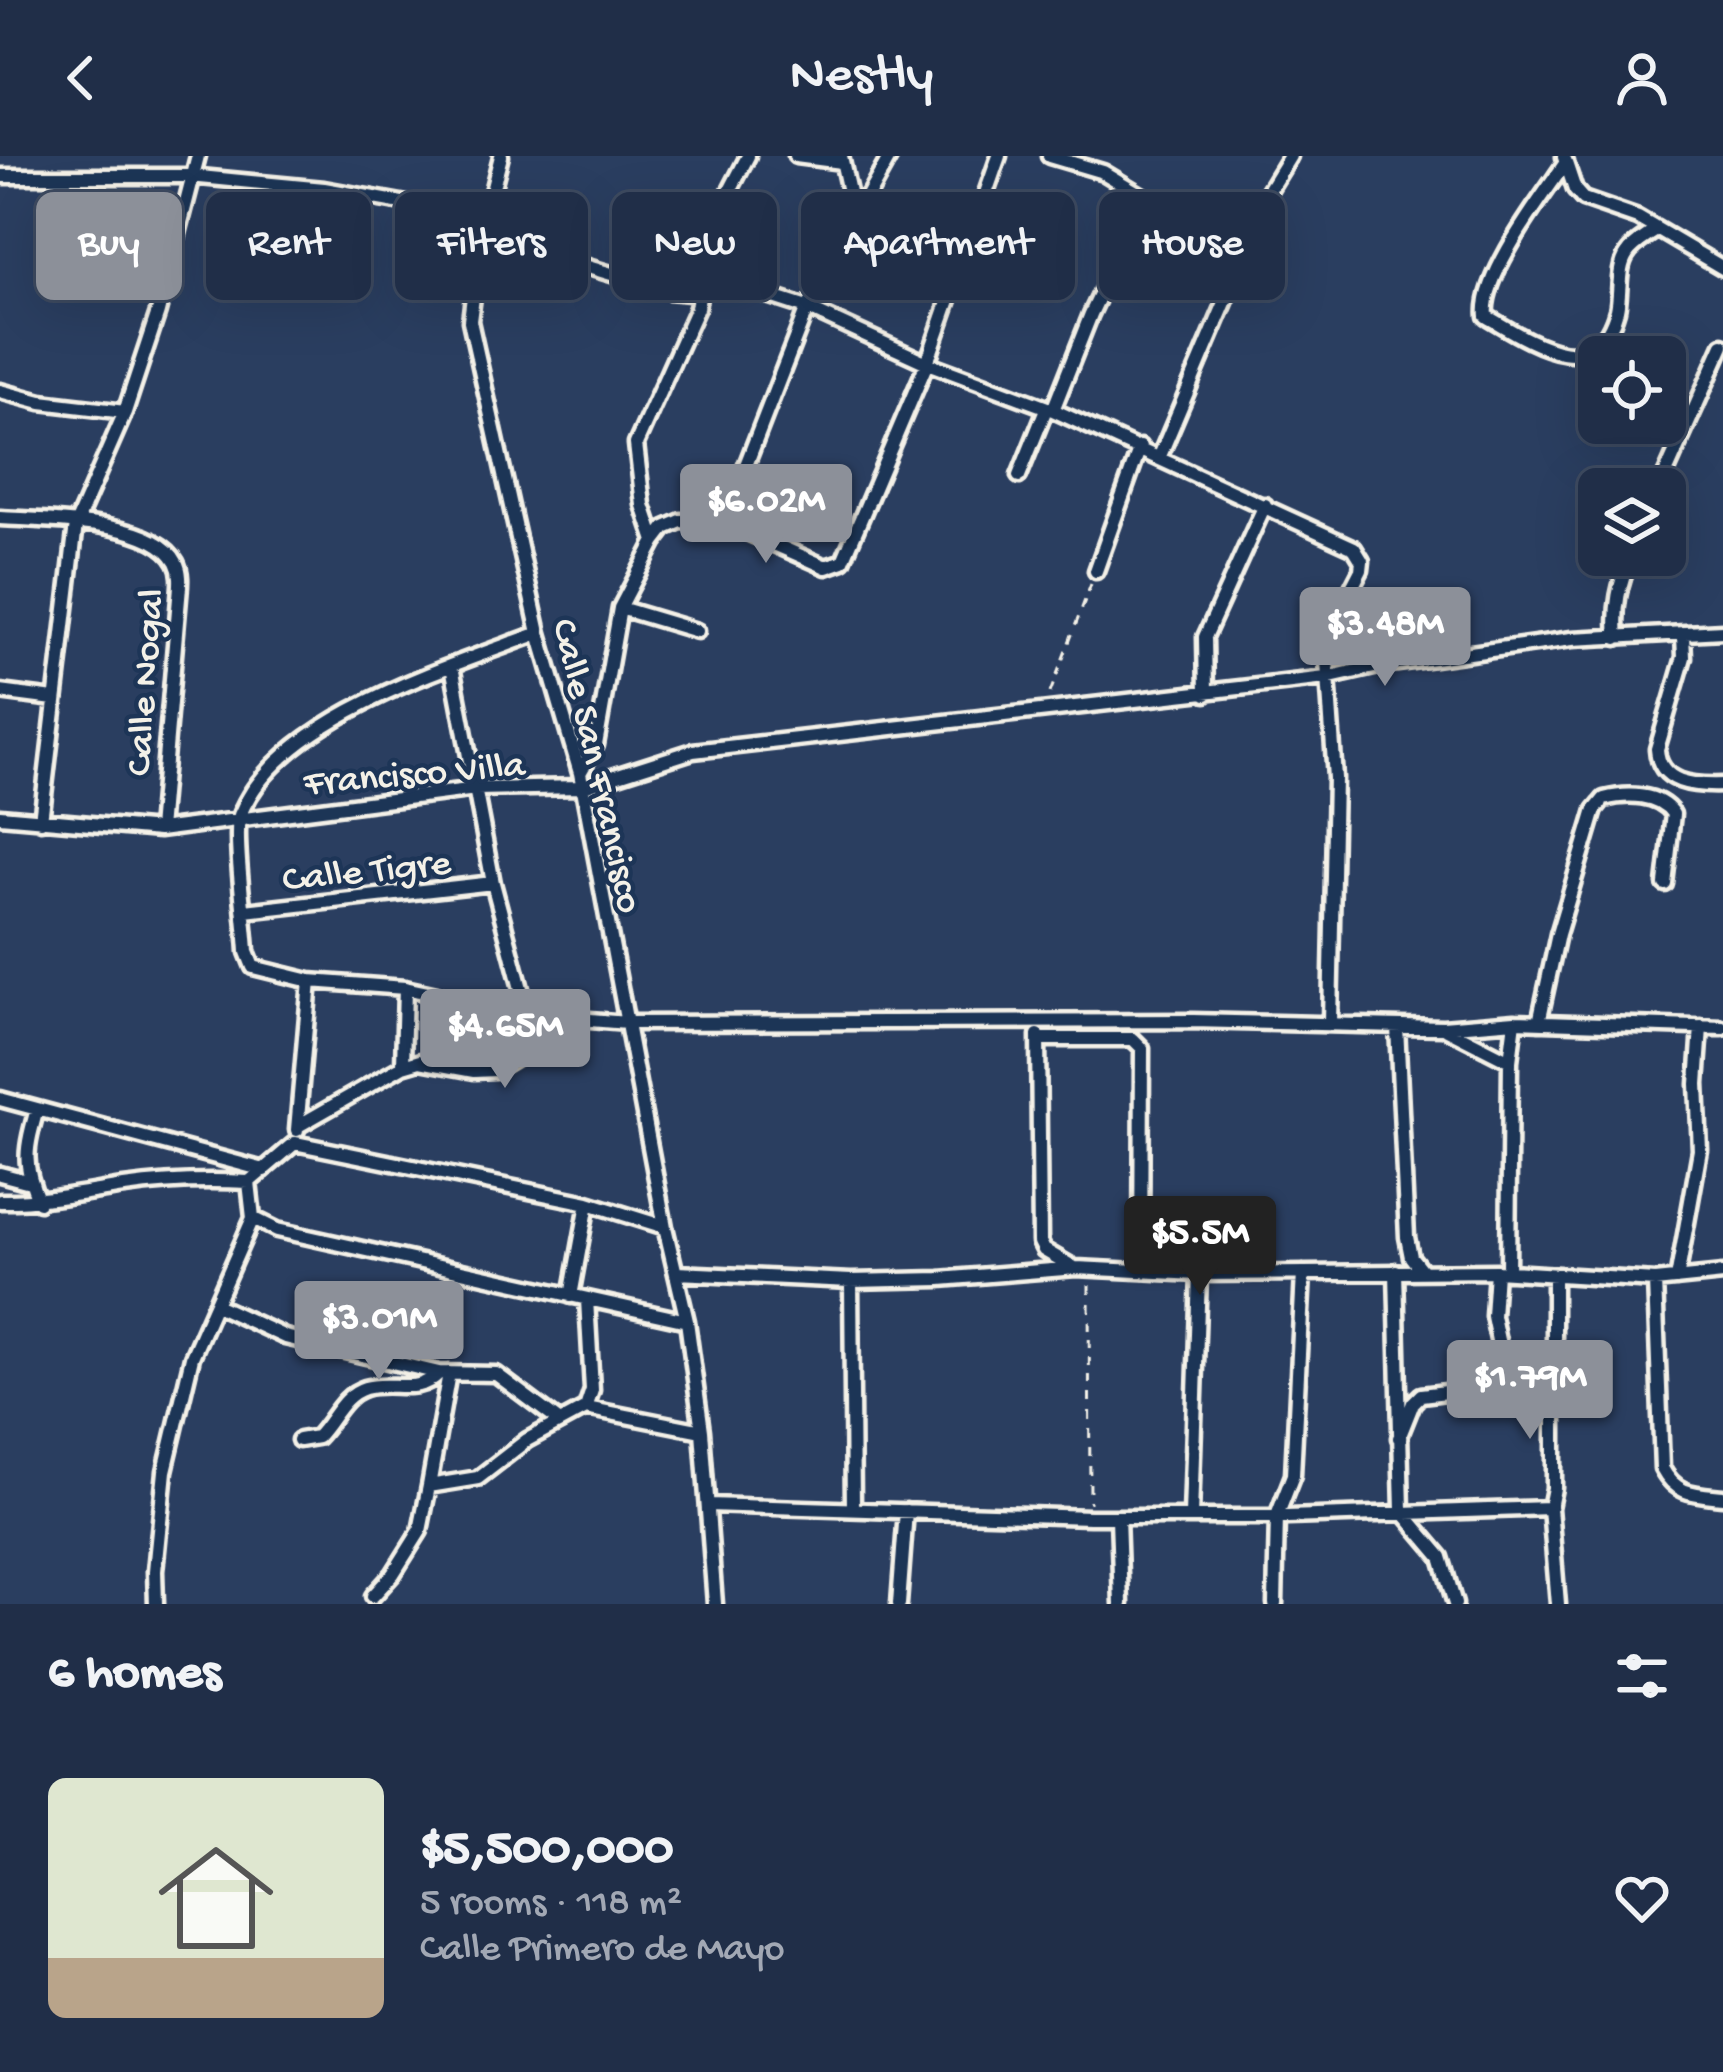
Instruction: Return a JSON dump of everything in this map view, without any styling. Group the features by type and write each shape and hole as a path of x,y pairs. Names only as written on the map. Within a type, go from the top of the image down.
{"street":[{"path":"41,821 76,524 125,412 158,312 198,156"},
{"name":"Calle San Francisco","path":"492,192 501,156"},
{"path":"729,192 748,156"},
{"path":"796,156 842,159 849,192"},
{"path":"870,192 890,156"},
{"path":"580,780 596,745 620,608 665,528 681,520 724,522 826,567 842,561 927,363 999,156"},
{"path":"1049,156 1103,172 1136,192"},
{"path":"1268,192 1290,156"},
{"path":"1564,159 1583,199 1638,218 1723,268"},
{"path":"1564,159 1504,261 1486,298 1486,316 1538,347 1581,353 1603,341 1616,314 1628,251 1656,230"},
{"path":"0,176 190,176 395,201"},
{"path":"1019,476 1099,297"},
{"path":"777,298 1140,447 1347,543 1359,554 1361,570 1328,634 1326,679 1335,778 1330,1022"},
{"name":"Calle San Francisco","path":"472,300 470,322 539,633 580,780 687,1321 702,1431 715,1604"},
{"path":"656,542 643,505 636,444 697,300"},
{"path":"724,522 813,300"},
{"path":"1160,456 1227,300"},
{"path":"1668,468 1723,345"},
{"path":"0,391 41,402 125,412"},
{"path":"1096,571 1140,447"},
{"path":"1206,694 1204,637 1265,505"},
{"path":"0,518 76,524"},
{"name":"Calle Nogal","path":"76,524 136,534 161,544 178,566 159,830"},
{"path":"1617,638 1615,610 1622,576"},
{"path":"620,608 697,631"},
{"name":"Francisco Villa","path":"0,816 159,830 580,780 693,751 1326,679 1383,665 1572,639 1723,631"},
{"path":"539,633 328,722 261,780 238,818 247,952 253,967 310,981 405,988 528,1015 627,1023 1330,1022 1443,1027 1515,1021 1723,1028"},
{"path":"1683,636 1684,657 1657,748 1658,760 1666,773 1679,780 1723,785"},
{"path":"298,1126 403,1066 420,1061 474,1071 510,1064 528,1039 528,1015 494,883 452,666"},
{"path":"0,692 54,699"},
{"path":"1538,1022 1564,914 1595,810 1604,799 1659,799 1666,804 1673,814 1665,884"},
{"name":"Calle Tigre","path":"245,911 494,883"},
{"path":"0,1201 39,1202 124,1186 249,1182 295,1143 310,981"},
{"path":"403,1066 405,988"},
{"path":"1398,1439 1413,1403 1421,1396 1463,1390 1499,1364 1492,1316 1502,1271 1515,1021"},
{"path":"1038,1022 1040,1242 1044,1250 1083,1268"},
{"path":"1397,1027 1407,1237 1411,1257 1422,1271"},
{"path":"1443,1027 1510,1061"},
{"path":"1678,1279 1700,1150 1700,1027"},
{"path":"1038,1039 1133,1039 1142,1048 1141,1271"},
{"path":"0,1099 265,1170"},
{"path":"37,1109 26,1151 30,1182 39,1202"},
{"path":"295,1143 588,1203 665,1227"},
{"path":"225,1181 230,1161"},
{"path":"0,1174 30,1182"},
{"path":"156,1604 165,1471 192,1357 253,1219 249,1182"},
{"path":"0,1214 16,1202"},
{"path":"571,1296 588,1203"},
{"path":"253,1219 277,1229 687,1321"},
{"path":"676,1273 850,1281 1083,1268 1199,1274 1502,1271 1655,1282 1723,1274"},
{"path":"1396,1271 1402,1510 1441,1557 1455,1604"},
{"path":"1275,1604 1276,1516 1294,1475 1304,1273"},
{"path":"1191,1516 1199,1274"},
{"path":"1554,1277 1554,1487 1550,1508 1558,1604"},
{"path":"850,1281 854,1508"},
{"path":"1655,1282 1662,1468 1670,1484 1682,1492 1723,1497"},
{"path":"586,1299 592,1390 586,1408"},
{"path":"216,1305 285,1337 444,1373 496,1374 560,1422"},
{"path":"299,1440 317,1437 345,1399 365,1388 412,1388 444,1373"},
{"path":"373,1596 420,1531 444,1373"},
{"path":"429,1486 478,1478 527,1440 586,1408 702,1431"},
{"path":"709,1505 1090,1517 1550,1508"},
{"path":"899,1604 906,1511"},
{"path":"1118,1517 1121,1604"}],"path":[{"path":"1043,712 1096,571"},
{"path":"1083,1268 1090,1517"}]}
